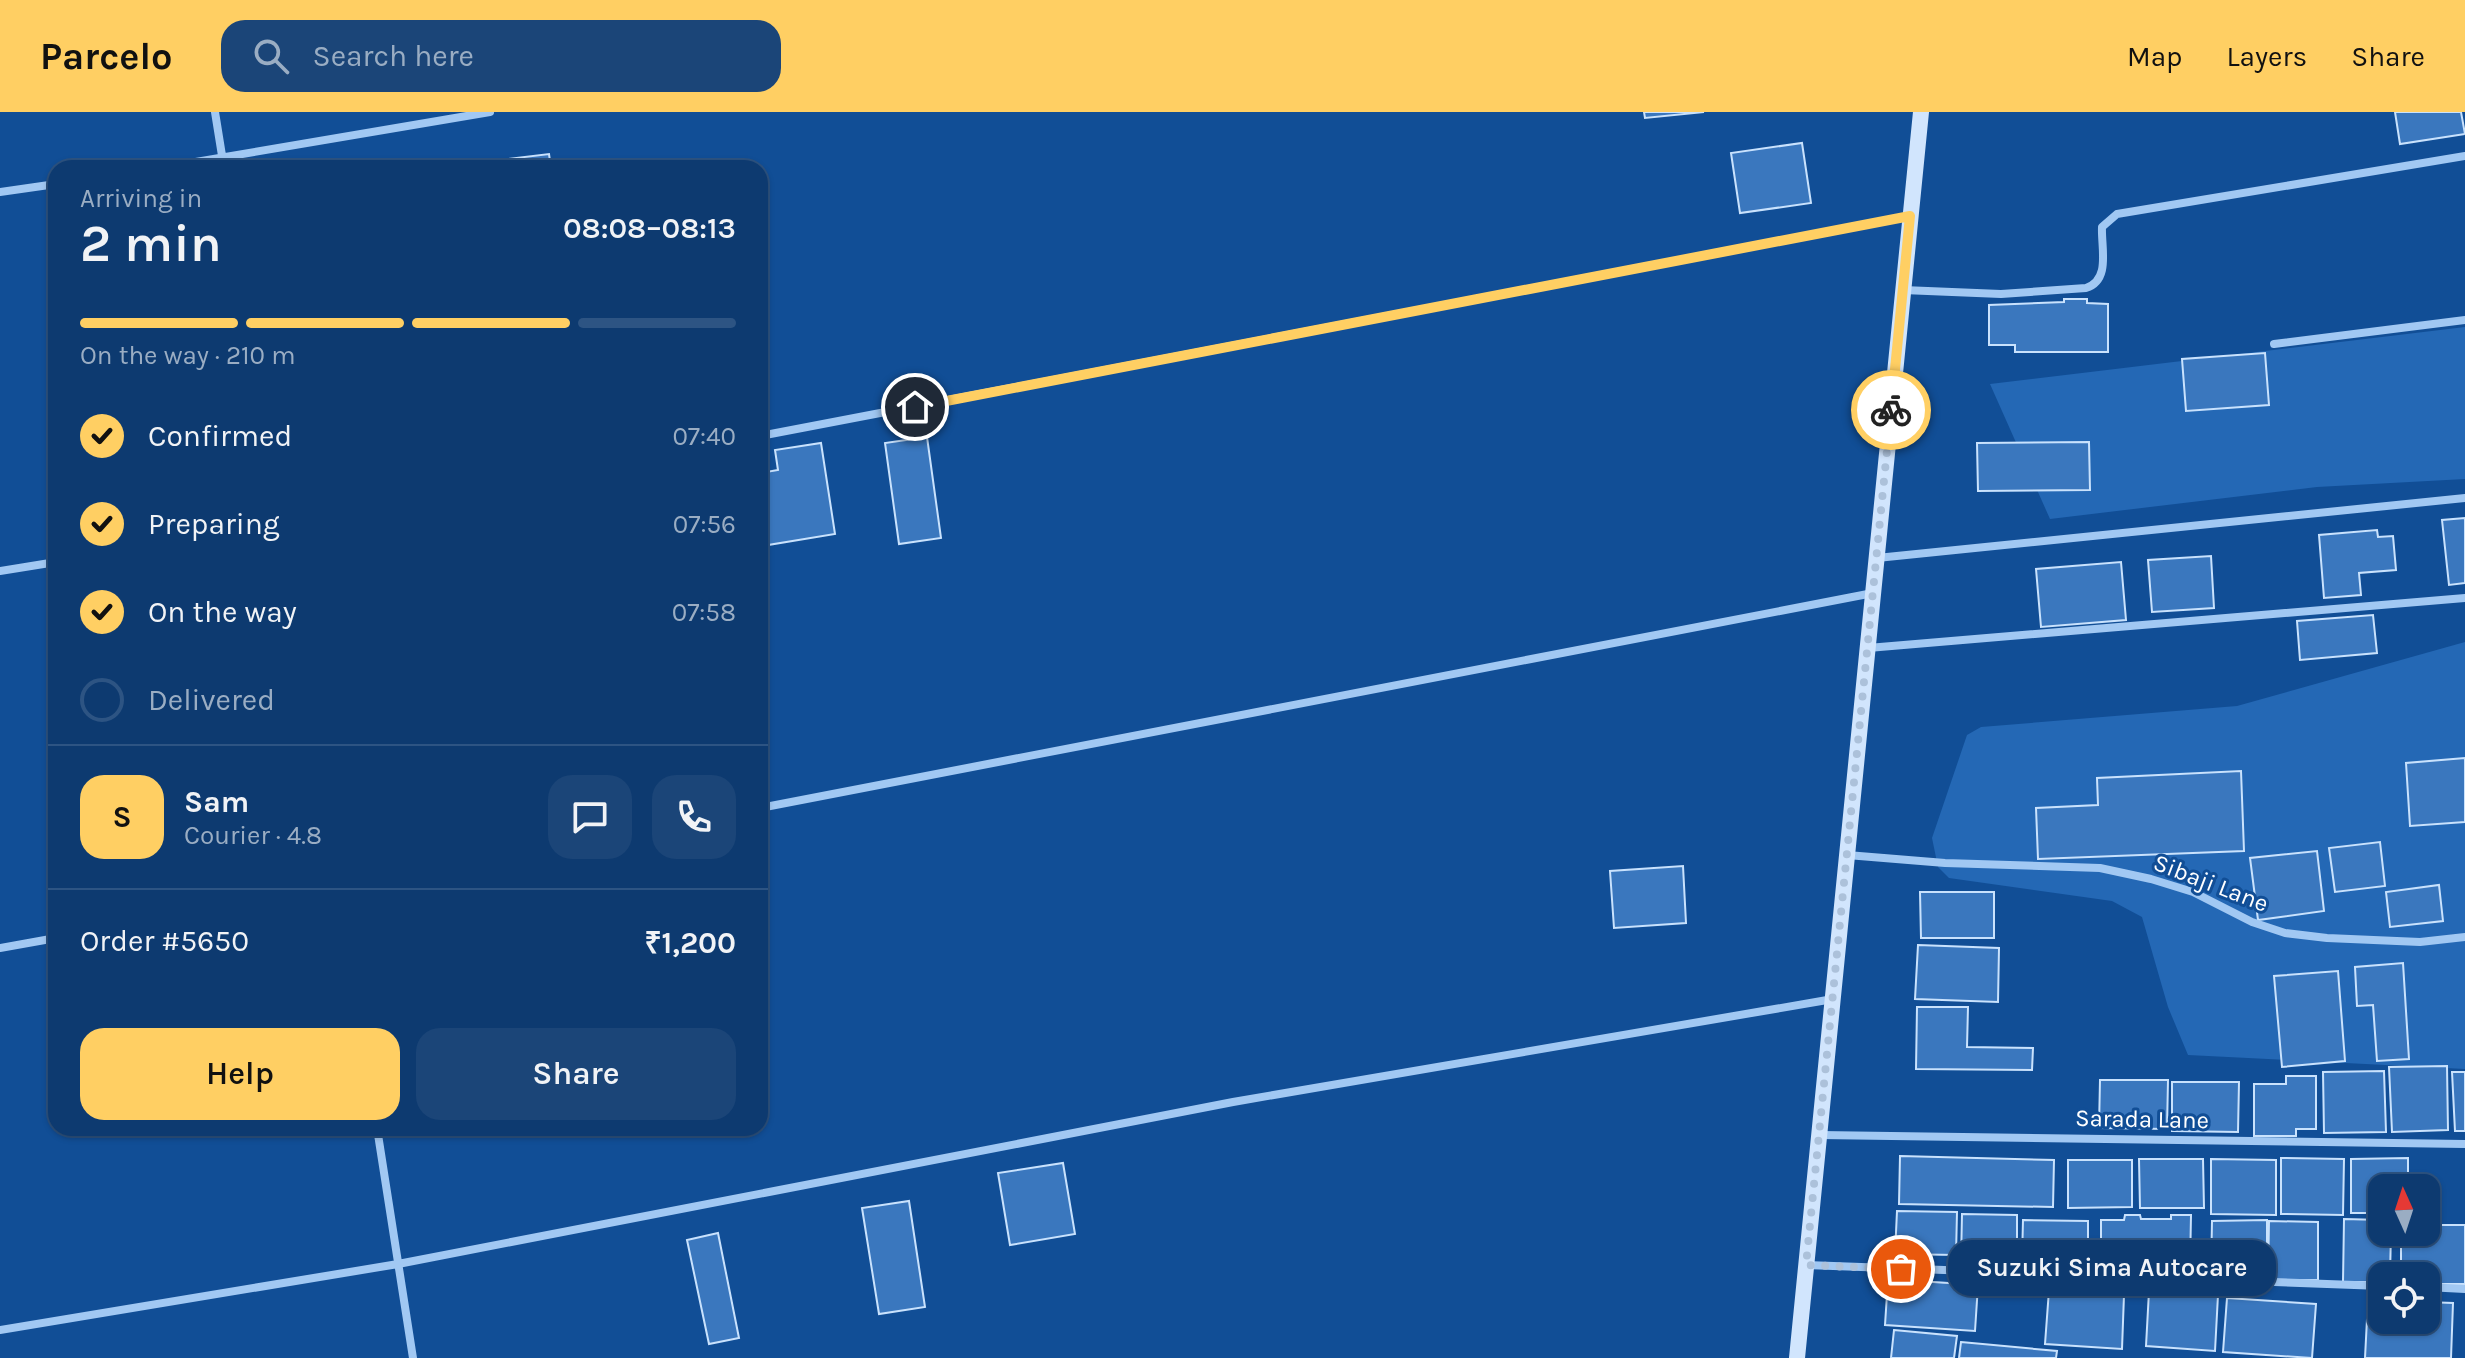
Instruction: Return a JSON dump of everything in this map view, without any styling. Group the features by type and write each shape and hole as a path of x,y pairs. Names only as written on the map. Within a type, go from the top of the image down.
{"main road":[{"path":"1797,1358 1921,112"}],"street":[{"path":"215,112 223,160"},
{"path":"239,160 490,112"},
{"path":"1903,290 2001,294 2086,288 2094,286 2102,271 2102,227 2111,217 2123,212 2465,156"},
{"path":"0,192 48,185"},
{"path":"768,434 1910,216"},
{"path":"2274,344 2465,320"},
{"path":"1876,558 2465,498"},
{"path":"0,571 48,563"},
{"path":"768,806 1873,593"},
{"path":"1867,648 2465,598"},
{"name":"Sibaji Lane","path":"1847,855 1945,863 2100,868 2193,892 2252,922 2285,933 2420,942 2465,937"},
{"path":"0,948 48,939"},
{"path":"0,1330 398,1264 1233,1102 1833,999"},
{"name":"Sarada Lane","path":"1819,1135 2465,1144"},
{"path":"378,1136 413,1358"},
{"path":"1806,1265 2368,1286"},
{"path":"2440,1288 2465,1289"}],"shaded area":[{"path":"2465,327 2465,479 2317,487 2050,519 1990,384"},
{"path":"2465,642 2465,1069 2188,1055 2168,1007 2142,917 2112,901 1949,878 1938,867 1932,838 1967,735 1981,727 2237,706"}],"building":[{"path":"1644,112 1704,112 1645,118"},
{"path":"2395,112 2461,112 2465,134 2400,144"},
{"path":"1802,143 1811,203 1740,213 1731,153"},
{"path":"549,154 550,160 499,160"},
{"path":"2064,299 2087,299 2087,303 2108,304 2108,352 2015,352 2015,345 1989,345 1989,305 2064,302"},
{"path":"2265,353 2269,405 2186,411 2182,359"},
{"path":"927,437 941,538 899,544 885,443"},
{"path":"2089,442 2090,490 1978,491 1977,443"},
{"path":"821,443 835,534 768,545 768,472 778,470 775,450"},
{"path":"2465,518 2465,583 2449,585 2442,520"},
{"path":"2377,530 2378,537 2393,536 2396,570 2359,573 2361,595 2324,598 2319,535"},
{"path":"2211,556 2214,608 2152,612 2148,560"},
{"path":"2121,562 2126,620 2041,627 2036,569"},
{"path":"2373,615 2377,653 2300,660 2297,621"},
{"path":"2465,758 2465,822 2410,826 2406,763"},
{"path":"2241,771 2244,851 2038,859 2036,808 2098,805 2097,778"},
{"path":"2380,842 2385,886 2335,892 2329,848"},
{"path":"2317,851 2324,911 2258,920 2250,858"},
{"path":"1683,866 1686,923 1614,928 1610,871"},
{"path":"2439,885 2443,921 2390,927 2386,892"},
{"path":"1920,892 1994,892 1994,938 1921,938"},
{"path":"1918,945 1999,948 1998,1002 1915,999"},
{"path":"2403,963 2409,1059 2377,1061 2373,1005 2357,1006 2355,967"},
{"path":"2338,971 2345,1061 2282,1067 2274,976"},
{"path":"1917,1007 1968,1007 1967,1047 2033,1048 2032,1070 1916,1069"},
{"path":"2447,1066 2448,1130 2392,1132 2389,1067"},
{"path":"2384,1071 2386,1132 2324,1133 2323,1072"},
{"path":"2452,1072 2465,1072 2465,1131 2455,1131"},
{"path":"2286,1076 2316,1076 2316,1129 2296,1129 2296,1136 2254,1136 2254,1084 2286,1084"},
{"path":"2100,1080 2168,1080 2167,1129 2099,1128"},
{"path":"2172,1082 2239,1082 2238,1132 2172,1131"},
{"path":"1900,1156 2054,1160 2053,1207 1899,1204"},
{"path":"2281,1158 2344,1159 2343,1215 2281,1214"},
{"path":"2408,1158 2408,1174 2368,1174 2368,1213 2351,1213 2351,1159"},
{"path":"2139,1159 2203,1159 2204,1208 2140,1208"},
{"path":"2211,1159 2276,1160 2276,1215 2211,1214"},
{"path":"2068,1160 2132,1160 2132,1207 2068,1208"},
{"path":"1063,1163 1075,1234 1010,1245 998,1173"},
{"path":"909,1201 925,1307 879,1314 862,1208"},
{"path":"1897,1211 1957,1212 1956,1255 1895,1254"},
{"path":"1962,1214 2017,1215 2017,1243 2008,1243 2008,1262 1961,1261"},
{"path":"2125,1215 2140,1215 2141,1219 2171,1219 2171,1215 2191,1215 2190,1266 2101,1265 2101,1220 2124,1220"},
{"path":"2344,1219 2368,1220 2368,1246 2391,1246 2390,1262 2368,1262 2368,1282 2343,1282"},
{"path":"2023,1220 2088,1221 2088,1260 2022,1259"},
{"path":"2267,1220 2267,1273 2211,1273 2212,1221"},
{"path":"2269,1221 2318,1222 2318,1280 2268,1280"},
{"path":"2440,1225 2465,1225 2465,1284 2440,1284 2440,1262 2401,1262 2401,1246 2440,1246"},
{"path":"718,1233 739,1338 709,1344 687,1240"},
{"path":"1888,1279 1978,1285 1975,1331 1885,1325"},
{"path":"2049,1290 2124,1295 2122,1349 2045,1344"},
{"path":"2149,1291 2218,1295 2215,1351 2146,1346"},
{"path":"2227,1298 2316,1304 2312,1358 2223,1352"},
{"path":"2368,1300 2368,1334 2440,1334 2440,1303 2453,1303 2451,1358 2365,1358"},
{"path":"1894,1330 1957,1336 1954,1358 1891,1358"},
{"path":"1961,1342 2057,1351 2056,1358 1959,1358"}],"way so far":[{"path":"1891,410 1806,1265 1901,1269"}],"place":[{"name":"Suzuki Sima Autocare","path":"1901,1269"}],"route":[{"path":"915,407 1910,216 1891,410"}]}
